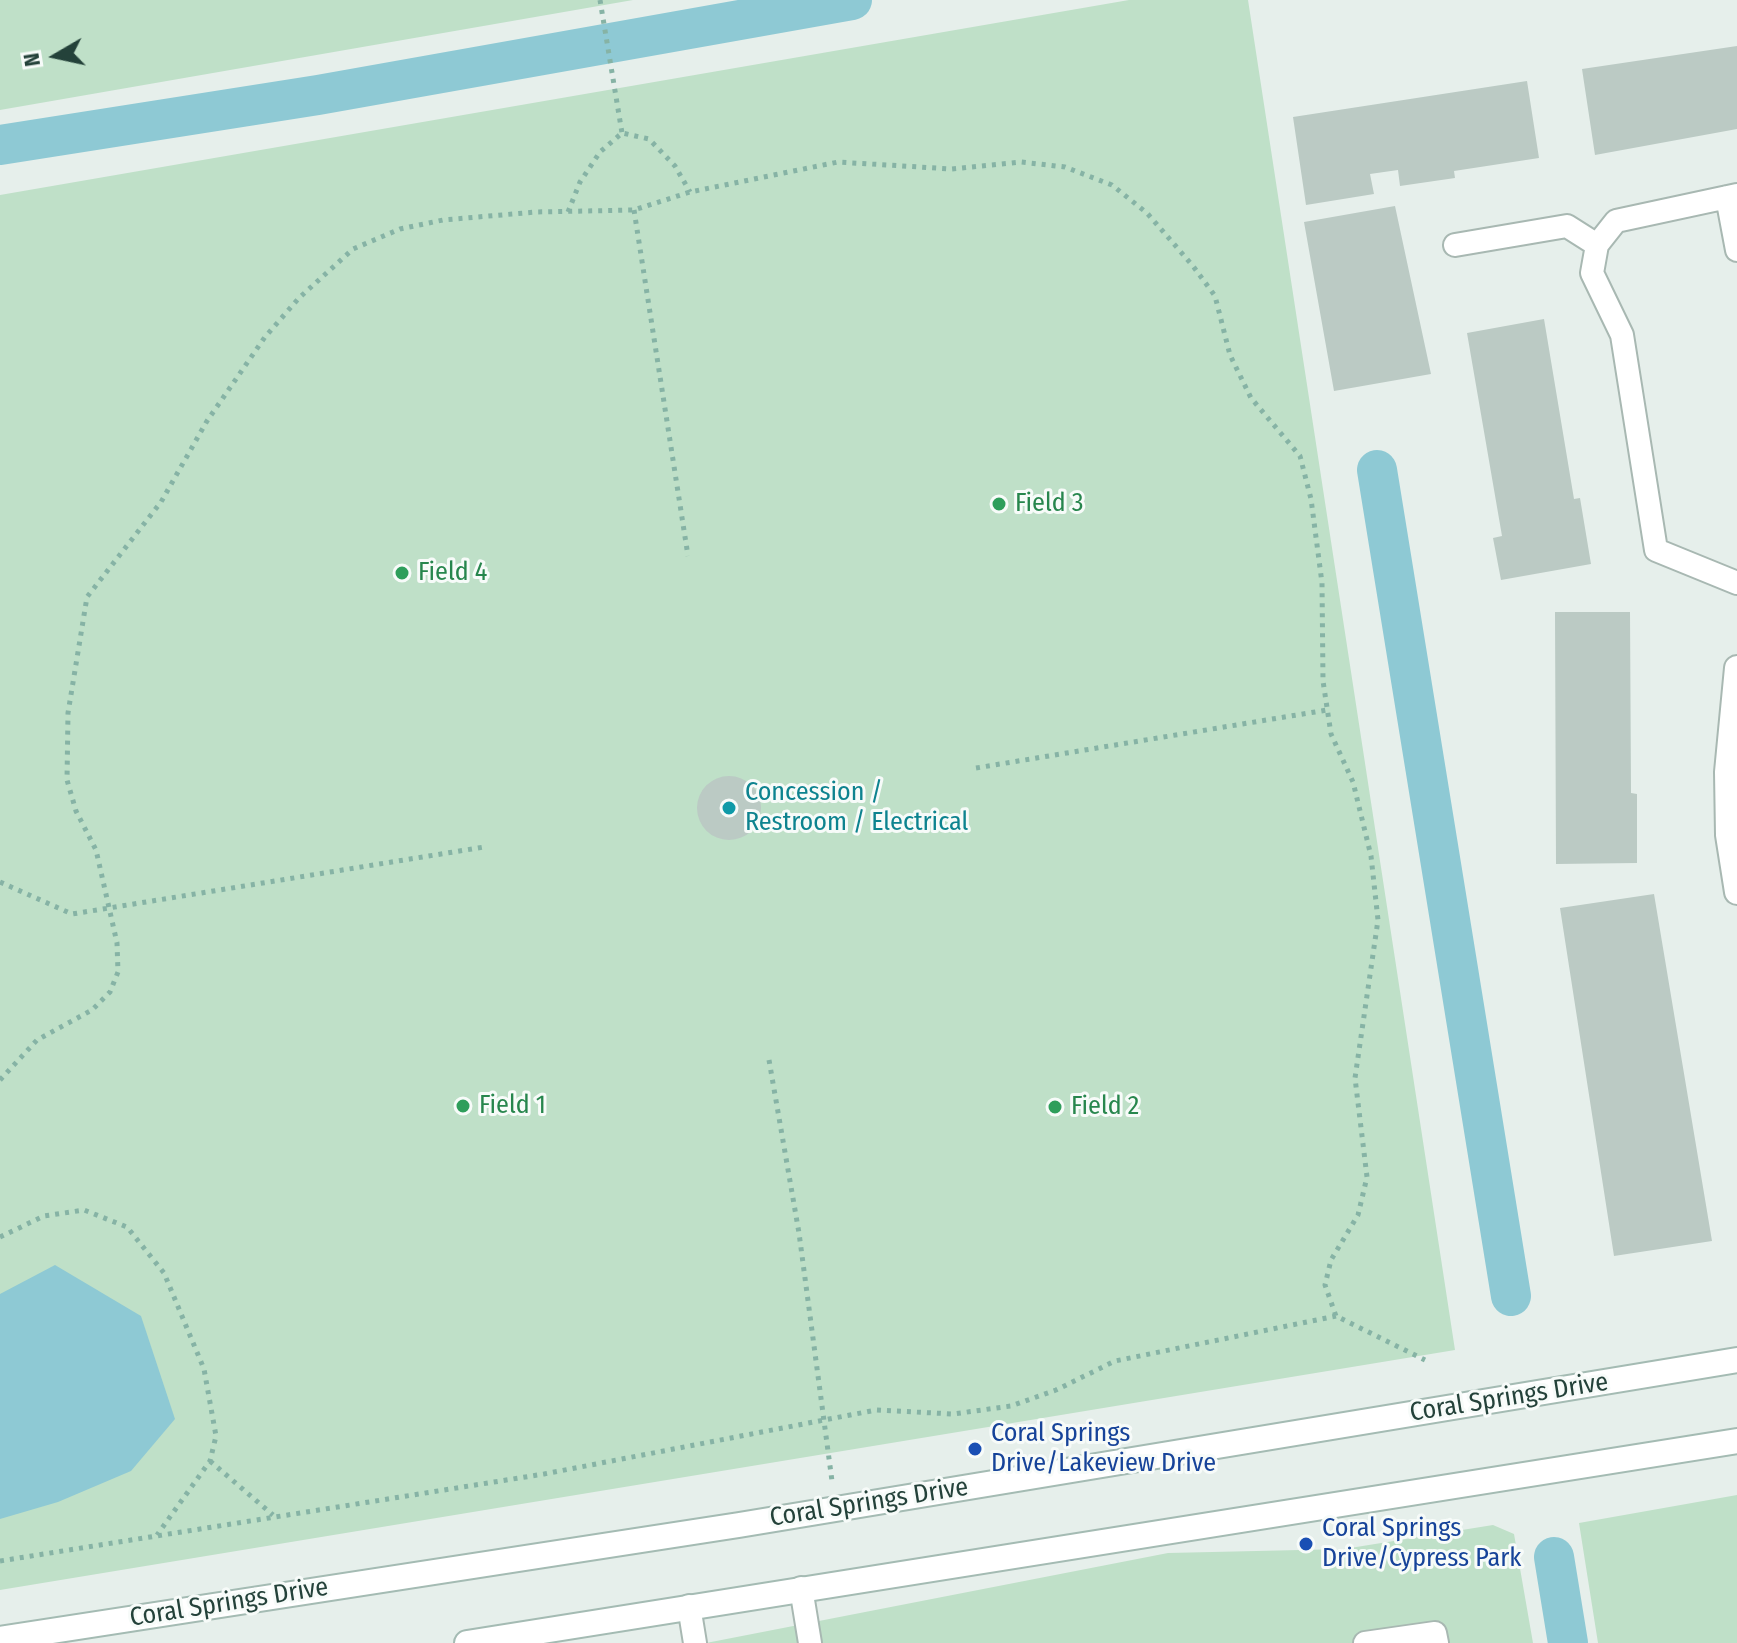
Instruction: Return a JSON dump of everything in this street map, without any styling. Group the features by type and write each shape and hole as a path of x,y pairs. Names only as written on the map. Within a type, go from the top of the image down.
{"main road":[{"path":"1737,668 1735,714 1727,772 1728,835 1737,892"},
{"name":"Coral Springs Drive","path":"0,1639 753,1523 1737,1360"},
{"path":"467,1643 1737,1441"}],"lane":[{"path":"1737,250 1732,196 1616,221 1597,245 1592,273 1622,335 1656,550 1737,583"},
{"path":"1455,245 1567,226 1597,245"},
{"path":"801,1588 810,1643"},
{"path":"689,1606 695,1643"},
{"path":"1365,1643 1435,1633 1437,1643"}],"path":[{"path":"600,0 622,133"},
{"path":"622,133 649,139 675,166 690,192"},
{"path":"568,212 580,182 600,152 622,133"},
{"path":"0,1080 37,1040 92,1010 110,992 118,972 117,943 96,850 76,811 67,780 68,713 87,597 161,502 207,421 265,337 299,298 353,249 400,229 443,220 634,210 690,192 838,162 951,169 1021,162 1065,167 1112,185 1147,213 1215,296 1230,355 1251,398 1300,456 1311,499 1322,583 1323,681 1327,710 1331,734 1353,782 1371,856 1378,920 1355,1078 1367,1177 1358,1215 1331,1260 1325,1285 1336,1316"},
{"path":"634,210 688,556"},
{"path":"976,768 1327,710"},
{"path":"0,882 72,914 484,847"},
{"path":"769,1060 799,1233 832,1481"},
{"path":"0,1237 44,1216 84,1210 127,1227 164,1273 204,1369 216,1436 210,1461 157,1536"},
{"path":"0,1561 544,1474 876,1410 953,1414 1011,1406 1056,1390 1115,1361 1336,1316 1425,1360"},
{"path":"210,1461 274,1515"}],"green space":[{"path":"0,0 633,0 0,110"},
{"path":"1129,0 1248,0 1455,1350 0,1590 0,195"},
{"path":"1737,1495 1737,1643 1598,1643 1579,1523"},
{"path":"1493,1525 1514,1534 1533,1643 706,1643 1168,1553 1344,1549"}],"water":[{"path":"55,1265 141,1316 175,1419 131,1471 58,1502 0,1519 0,1294"}],"building":[{"path":"1737,46 1737,129 1595,155 1582,69"},
{"path":"1527,81 1539,158 1454,171 1455,178 1400,186 1398,170 1370,174 1374,194 1306,205 1293,117"},
{"path":"1395,206 1431,374 1334,391 1304,222"},
{"path":"1544,319 1574,499 1580,498 1591,564 1501,580 1493,538 1502,536 1467,333"},
{"path":"1555,612 1630,612 1631,793 1637,794 1637,863 1556,864"},
{"name":"Concession / Restroom / Electrical","path":"729,776 741,778 752,785 759,796 759,820 752,831 741,838 729,840 717,838 706,831 699,820 697,808 699,796 706,785 717,778"},
{"path":"1654,894 1712,1241 1614,1256 1560,908"}],"waterway":[{"path":"0,145 318,95 852,0"},
{"path":"1377,470 1511,1296"},
{"path":"1554,1557 1568,1643"}],"place":[{"name":"Field 3","path":"999,504"},
{"name":"Field 4","path":"402,573"},
{"name":"Concession / Restroom / Electrical","path":"729,808"},
{"name":"Field 1","path":"463,1106"},
{"name":"Field 2","path":"1055,1107"},
{"name":"Coral Springs Drive/Lakeview Drive","path":"975,1449"},
{"name":"Coral Springs Drive/Cypress Park","path":"1306,1544"}]}
